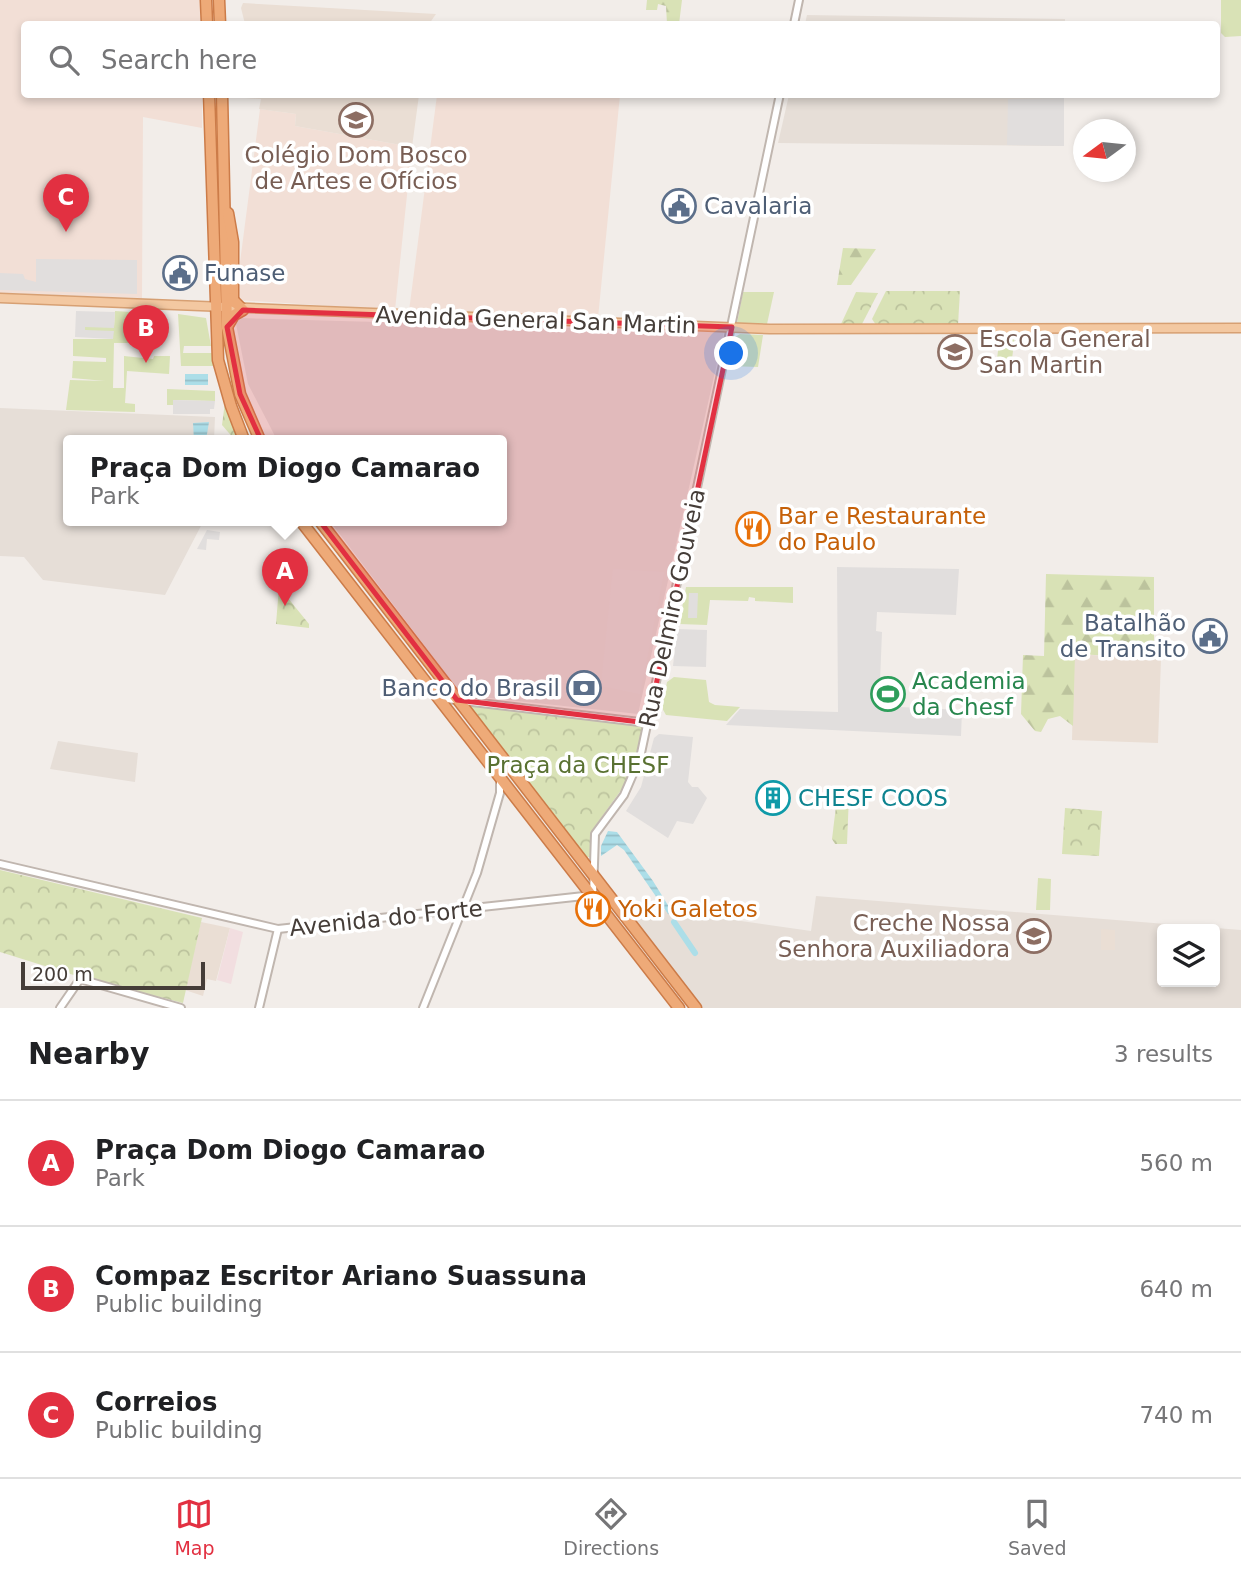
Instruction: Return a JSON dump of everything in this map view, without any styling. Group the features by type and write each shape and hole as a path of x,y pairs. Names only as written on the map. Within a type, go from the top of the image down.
{"highway":[{"path":"206,0 207,21"},
{"path":"219,0 220,21"},
{"path":"209,98 214,293 210,308 225,397 242,435"},
{"path":"222,98 225,289 230,305"},
{"path":"211,183 224,203 232,229 227,327 240,394 258,435"},
{"path":"230,305 243,310"},
{"path":"227,327 234,315 243,310"},
{"path":"218,351 226,375 240,394"},
{"path":"225,397 240,394"},
{"path":"305,526 679,1008"},
{"path":"324,526 696,1008"}],"main road":[{"path":"0,298 210,308 230,305"},
{"name":"Avenida General San Martin","path":"243,310 732,327 904,330 1241,328"}],"street":[{"path":"795,21 799,0"},
{"name":"Rua Delmiro Gouveia","path":"595,878 594,834 633,780 648,723 779,98"},
{"path":"436,697 648,723"},
{"path":"446,710 457,700"},
{"path":"423,1008 465,910 500,793 500,779"},
{"name":"Avenida do Forte","path":"0,864 278,929 593,895"},
{"path":"593,895 595,878"},
{"path":"259,1008 278,929"},
{"path":"60,1008 80,979 181,1008"}],"highlighted area":[{"path":"243,310 732,327 648,723 457,700 266,451 240,394 227,327"}],"shaded area":[{"path":"0,0 200,0 200,21 21,21 21,98 202,98 202,128 143,117 142,298 0,293"},
{"path":"243,3 436,14 431,21 244,21 241,8"},
{"path":"807,15 1065,19 1065,21 806,21"},
{"name":"Colégio Dom Bosco de Artes e Ofícios","path":"246,98 419,98 412,147 295,126 296,114 259,109 261,99"},
{"path":"437,98 620,98 598,318 409,311"},
{"path":"788,98 1064,98 1064,146 778,143"},
{"path":"1064,98 1064,146 1007,145 1008,99"},
{"path":"260,109 296,114 295,126 412,147 395,310 237,300 236,270 239,270"},
{"path":"36,259 137,260 137,294 0,290 0,273 23,274 25,279 36,282"},
{"path":"76,311 115,312 114,328 85,327 85,330 114,331 113,339 75,337"},
{"path":"240,318 724,332 638,714 462,695 334,526 507,526 507,435 274,435 248,384 236,324"},
{"name":"Escola General San Martin","path":"942,337 969,339 967,366 940,364"},
{"path":"173,400 215,401 210,414 173,414"},
{"path":"0,408 215,417 214,435 63,435 63,526 201,526 165,595 43,580 24,557 0,556"},
{"path":"207,530 220,532 219,540 207,539 206,550 197,549"},
{"path":"837,567 959,569 956,615 877,612 876,631 882,632 879,706 962,710 961,736 726,725 740,709 838,712"},
{"path":"613,569 664,572 640,694 601,686"},
{"path":"689,593 698,593 697,618 688,618"},
{"path":"677,629 707,630 706,667 673,666"},
{"path":"1074,654 1161,659 1158,743 1072,740"},
{"path":"659,734 693,737 688,782 692,787 698,787 707,798 693,824 677,821 668,838 626,811 641,787 654,738"},
{"path":"58,741 138,753 135,782 50,769"},
{"path":"816,896 1166,924 1157,924 1157,987 1220,987 1220,928 1241,930 1241,1008 691,1008 612,906 650,908 811,931"},
{"path":"201,922 230,928 216,981 207,979 203,996 185,990"},
{"path":"230,928 243,932 231,984 217,980"},
{"path":"1101,929 1115,930 1115,950 1101,950"}],"green space":[{"path":"647,0 682,0 679,21 667,21 666,6 658,4 657,10 646,10"},
{"path":"1221,0 1241,0 1241,36 1225,37 1221,33"},
{"path":"843,248 876,249 851,285 837,285"},
{"path":"886,291 960,291 958,325 876,325 872,319"},
{"path":"743,292 774,292 767,324 737,323"},
{"path":"856,292 878,293 862,324 841,324"},
{"path":"115,311 145,313 144,343 114,343 113,388 124,388 124,356 153,359 154,356 170,356 169,374 127,371 125,403 135,404 135,412 66,410 70,380 105,381 72,378 73,361 106,362 106,358 73,356 73,339 113,339 85,330 85,326 114,327"},
{"path":"178,314 206,318 211,346 184,346 183,353 213,353 215,366 181,366"},
{"path":"740,334 763,335 758,367 728,366 732,339"},
{"path":"1000,335 1015,335 1011,367 996,367"},
{"path":"167,389 215,391 215,401 173,400 173,405 167,405"},
{"path":"225,402 239,435 231,435 222,425"},
{"path":"1046,574 1154,577 1154,658 1075,654 1073,726 1060,716 1048,719 1041,732 1035,731 1021,714 1023,655 1044,656"},
{"path":"279,587 309,624 309,628 276,624"},
{"path":"686,587 793,587 793,603 755,601 755,598 749,597 748,601 710,600 707,625 679,624"},
{"path":"674,677 706,680 709,702 740,707 727,721 666,715 662,708 667,682"},
{"name":"Praça da CHESF","path":"473,705 643,725 636,759 627,782 593,829 590,857 586,857 471,709"},
{"path":"840,795 849,795 847,844 835,844 832,839 837,798"},
{"path":"1065,808 1102,811 1099,856 1062,854"},
{"path":"0,870 202,918 183,1003 80,977 0,952"},
{"path":"1038,878 1051,879 1050,910 1036,910"}],"water":[{"path":"185,374 208,374 208,385 185,385"},
{"path":"209,422 207,435 194,435 193,423"},
{"path":"608,831 617,832 674,915 668,914 624,850 617,845 601,856 601,846"}],"waterway":[{"path":"674,922 695,953"}],"place":[{"name":"Colégio Dom Bosco de Artes e Ofícios","path":"356,120"},
{"name":"Cavalaria","path":"679,206"},
{"name":"Correios","path":"66,232"},
{"name":"Funase","path":"180,273"},
{"name":"Escola General San Martin","path":"955,352"},
{"name":"Compaz Escritor Ariano Suassuna","path":"146,363"},
{"name":"Bar e Restaurante do Paulo","path":"753,529"},
{"name":"Praça Dom Diogo Camarao","path":"285,606"},
{"name":"Batalhão de Transito","path":"1210,636"},
{"name":"Banco do Brasil","path":"584,688"},
{"name":"Academia da Chesf","path":"888,694"},
{"name":"CHESF COOS","path":"773,798"},
{"name":"Yoki Galetos","path":"593,909"},
{"name":"Creche Nossa Senhora Auxiliadora","path":"1034,936"}]}
